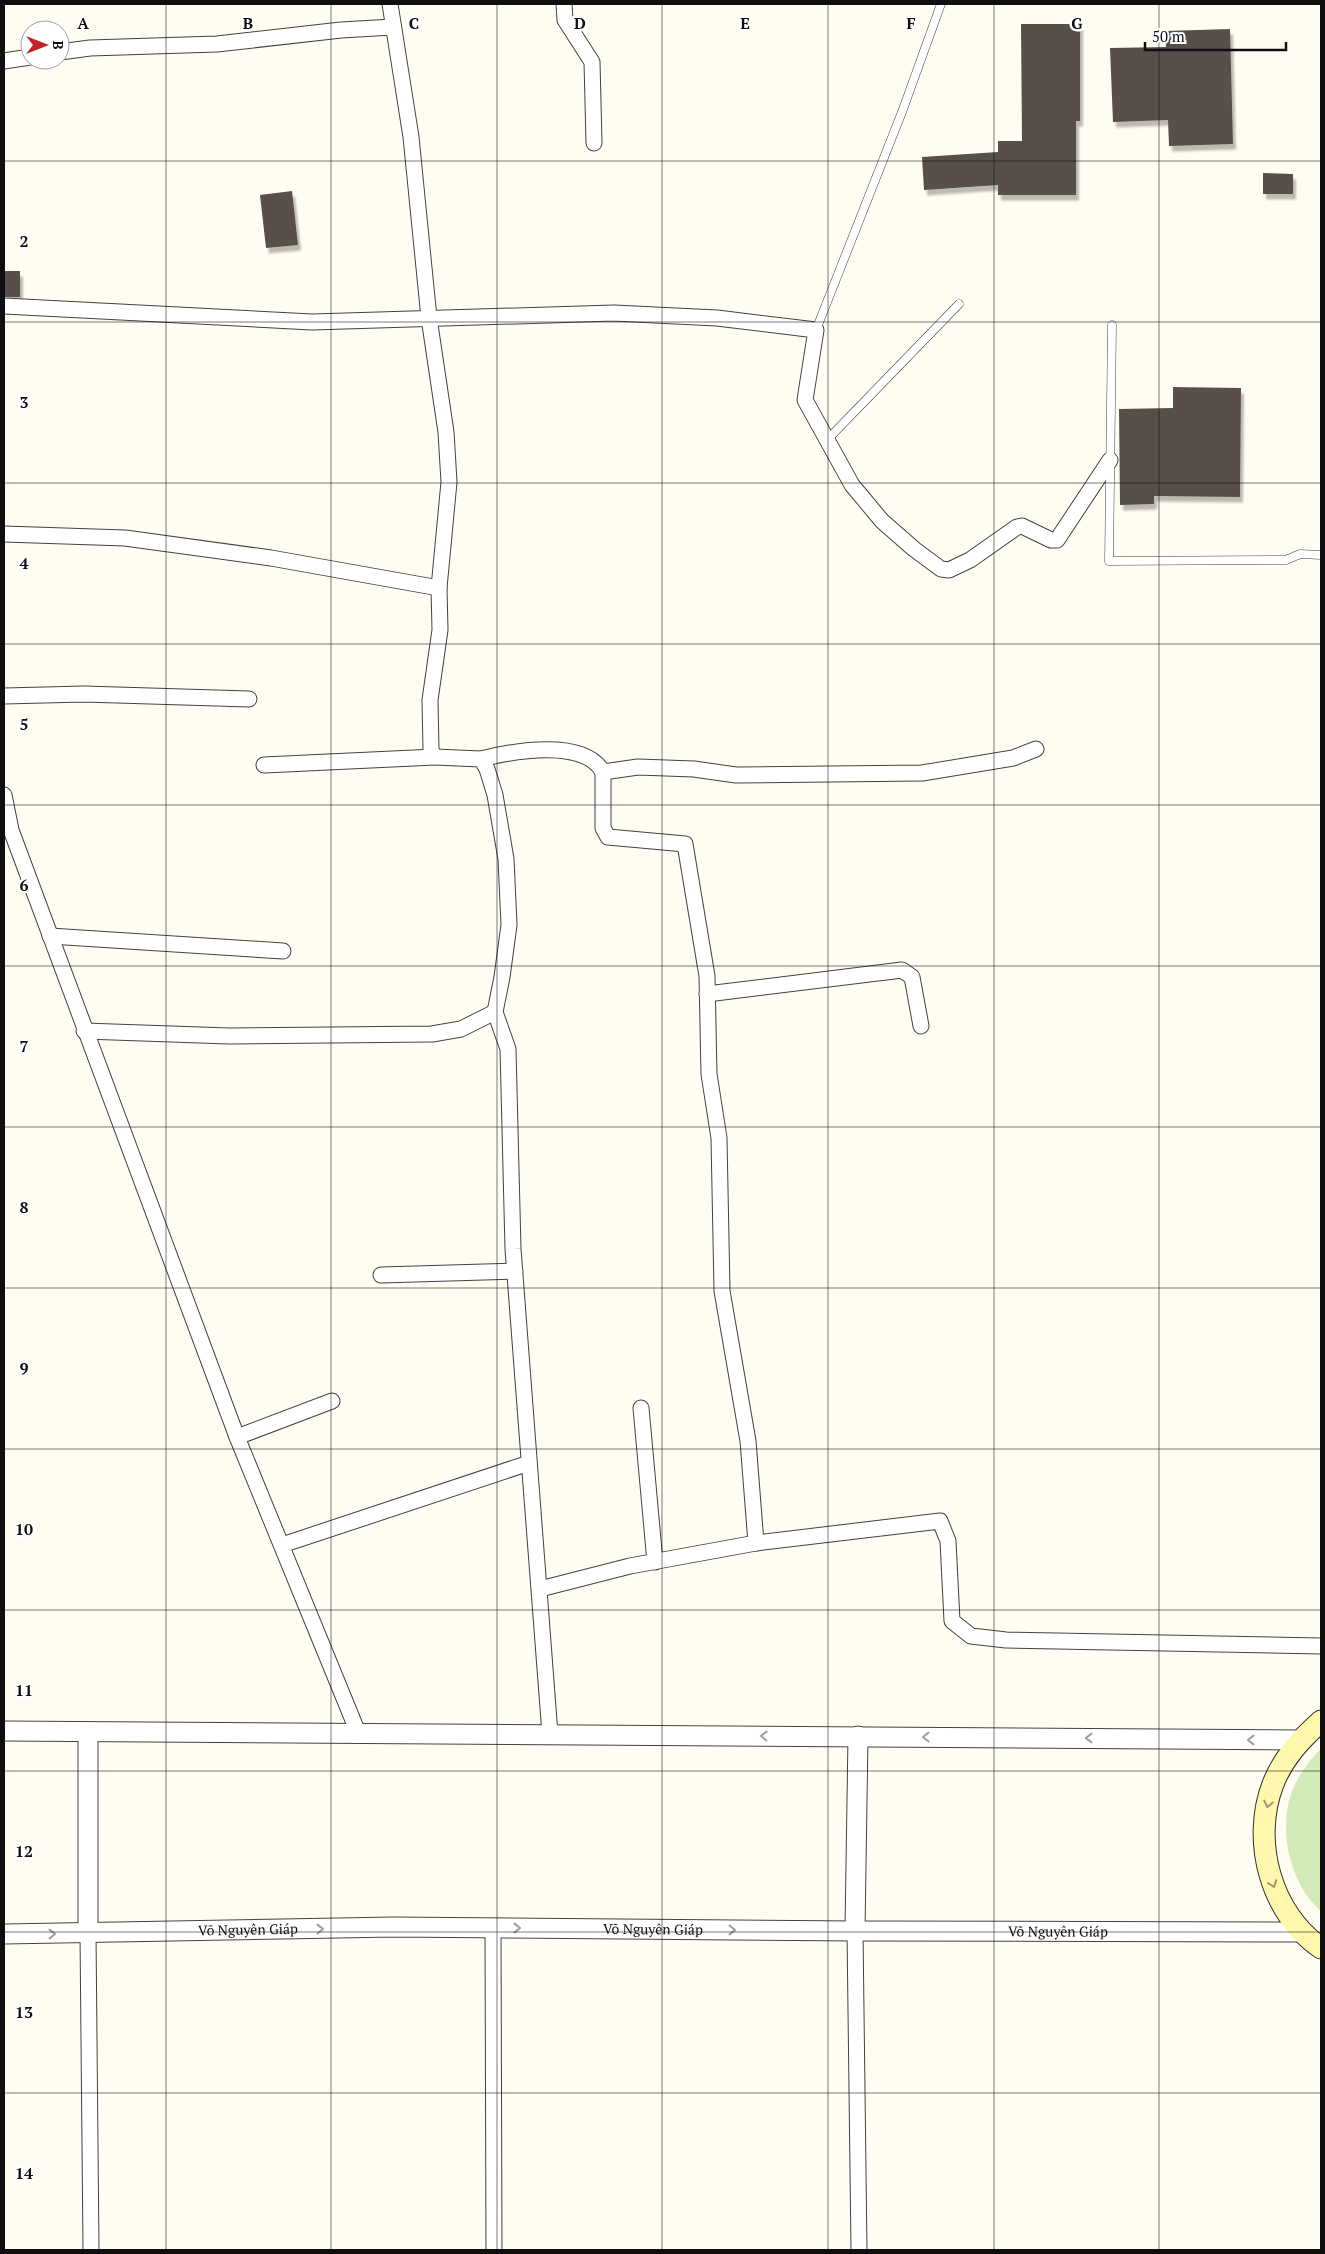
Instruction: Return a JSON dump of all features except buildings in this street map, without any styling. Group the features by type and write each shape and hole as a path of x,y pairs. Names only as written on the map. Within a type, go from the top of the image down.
{"main road":[{"path":"1321,1721 1300,1740 1285,1761 1273,1784 1266,1810 1264,1836 1266,1862 1274,1887 1286,1911 1302,1932 1321,1948"}],"street":[{"path":"390,4 411,137 429,318 446,432 449,482 439,588 440,630 430,700 429,735 431,750 435,757"},
{"path":"564,4 565,20 592,62 594,142"},
{"path":"70,51 90,48 217,44 341,30 393,27"},
{"path":"4,61 20,59"},
{"path":"4,306 312,322 614,313 717,318 816,330 805,400 827,440 852,485 882,521 914,549 942,569 949,570 970,560 1017,526 1022,526 1052,540 1057,540 1110,460"},
{"path":"4,534 125,538 271,558 439,588"},
{"path":"4,696 84,694 249,699"},
{"path":"603,772 638,767 694,769 736,775 922,773 1013,758 1036,749"},
{"path":"264,765 435,757 481,759 524,751 571,752 598,762 603,772 603,828 608,837 685,844 707,976 709,1074 719,1138 722,1291 748,1441 756,1543"},
{"path":"481,759 487,769 495,795 506,859 509,925 495,1012 508,1050 515,1271 550,1734"},
{"path":"4,795 11,830 84,1031 238,1437 359,1735"},
{"path":"50,936 283,951"},
{"path":"707,994 902,970 912,977 921,1026"},
{"path":"84,1031 229,1036 432,1034 461,1029 495,1012"},
{"path":"380,1275 515,1271"},
{"path":"238,1437 332,1401"},
{"path":"641,1408 655,1562"},
{"path":"282,1545 529,1463"},
{"path":"540,1589 655,1562 756,1543 940,1521 948,1542 952,1621 971,1636 1006,1640 1321,1646"},
{"path":"4,1731 359,1735 550,1734 1300,1740"},
{"path":"88,1732 88,1934 92,2250"},
{"path":"858,1736 855,1931 859,2250"},
{"name":"Võ Nguyên Giáp","path":"4,1934 384,1928 1302,1932"},
{"path":"493,1928 494,2250"}],"lane":[{"path":"816,330 902,112 941,4"},
{"path":"827,440 959,304"},
{"path":"1112,325 1108,560 1286,560 1300,554 1321,556"}],"green space":[{"path":"1321,1748 1321,1911 1302,1888 1295,1874 1287,1843 1286,1827 1290,1797 1296,1783"}]}
